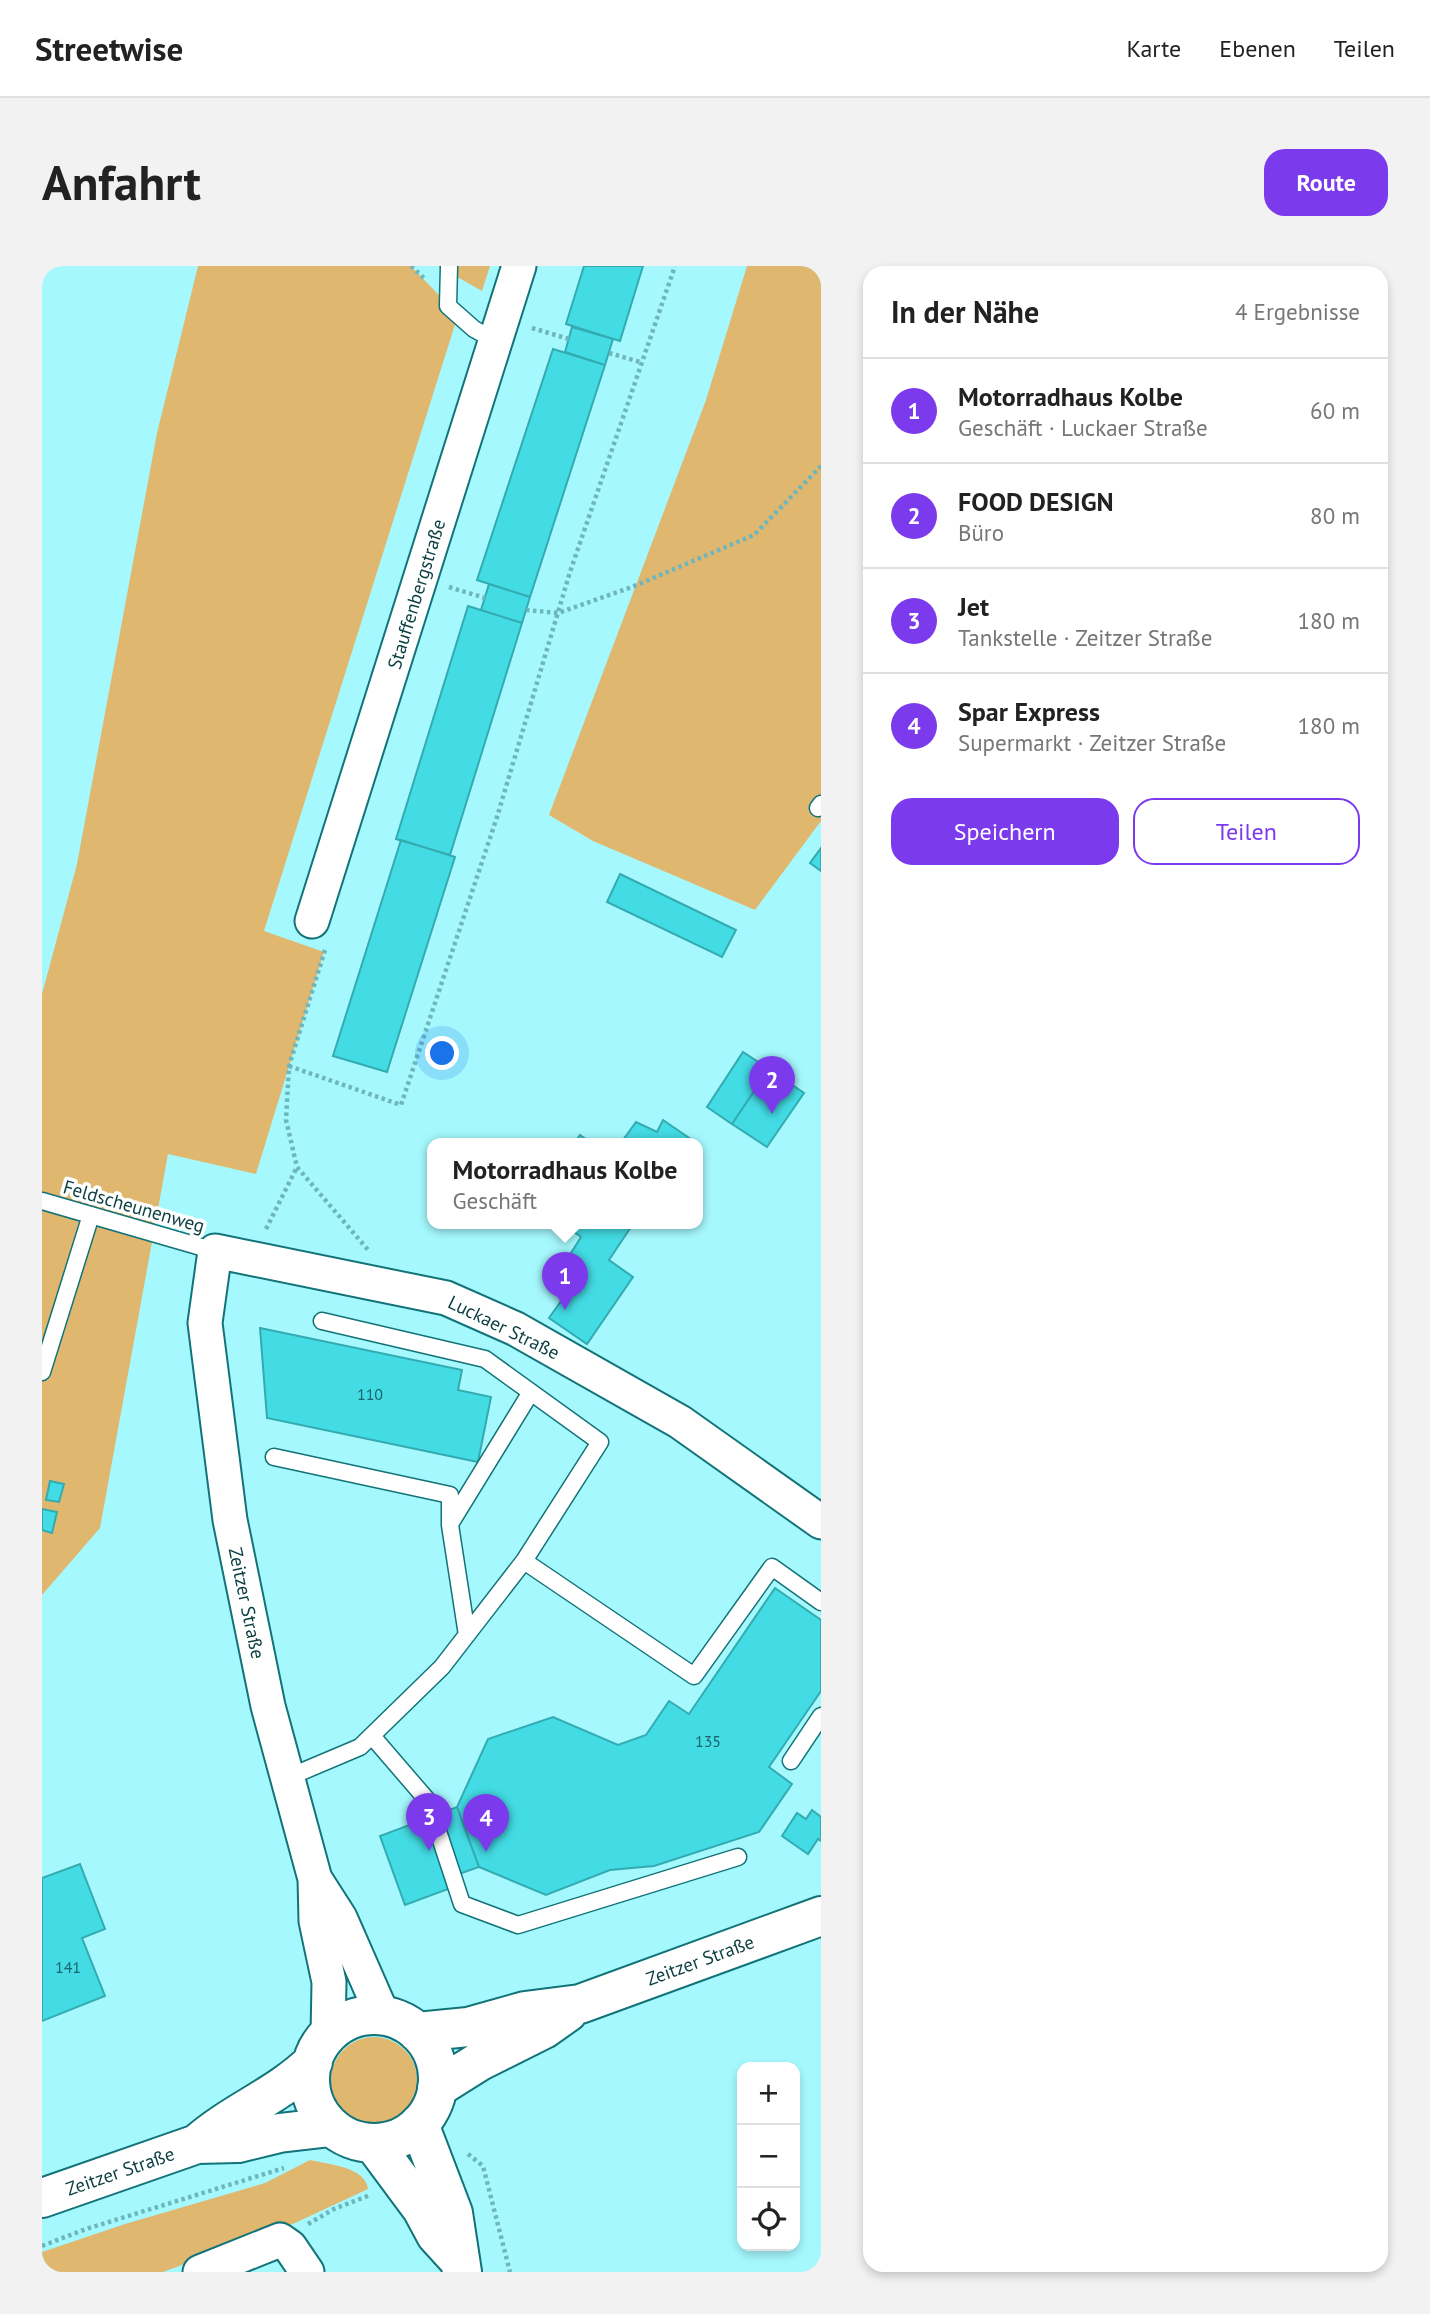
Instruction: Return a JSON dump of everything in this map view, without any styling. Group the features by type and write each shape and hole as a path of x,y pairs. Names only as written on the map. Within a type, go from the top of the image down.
{"main road":[{"name":"Zeitzer Straße","path":"417,2032 468,2027 525,2011 580,2004 821,1916"},
{"name":"Zeitzer Straße","path":"437,2088 480,2061 544,2029 580,2004"},
{"path":"383,2016 404,2023 417,2032 434,2057 437,2088 434,2103 419,2124 403,2136 373,2143 358,2141 331,2127 314,2102 310,2087 320,2048 345,2022 359,2017 383,2016"},
{"name":"Zeitzer Straße","path":"197,2144 223,2121 269,2097 296,2079 320,2048"},
{"path":"419,2124 453,2213 460,2266"},
{"name":"Zeitzer Straße","path":"42,2198 197,2144 238,2143 279,2133 331,2127"},
{"path":"373,2143 460,2266"}],"street":[{"name":"Stauffenbergstraße","path":"312,921 519,266"},
{"name":"Luckaer Straße","path":"215,1251 446,1298 516,1329 680,1422 821,1522"},
{"name":"Zeitzer Straße","path":"215,1251 205,1322 230,1520 268,1706 315,1879 316,1921 329,1982 320,2048"},
{"name":"Zeitzer Straße","path":"315,1879 340,1918 383,2016"},
{"path":"200,2272 280,2240 290,2247 307,2272"}],"lane":[{"path":"449,266 448,306 474,329 494,340"},
{"name":"Feldscheunenweg","path":"42,1201 215,1251"},
{"path":"42,1372 91,1215"},
{"path":"289,1777 360,1747 442,1668 524,1561 600,1442 485,1359 322,1321"},
{"path":"450,1525 531,1392"},
{"path":"274,1457 450,1495 450,1525 467,1635"},
{"path":"524,1561 694,1676 772,1567 821,1602"},
{"path":"791,1761 821,1716"},
{"path":"372,1736 428,1801 462,1904 518,1925 738,1857"}],"path":[{"path":"393,1287 377,1261 297,1167 286,1120 289,1066 401,1105 497,817 558,613 640,362 675,266"},
{"path":"525,325 569,340"},
{"path":"609,352 640,362"},
{"path":"526,610 558,613 632,587 754,535 821,466"},
{"path":"442,584 485,598"},
{"path":"251,1258 297,1167"},
{"path":"456,2157 468,2154 483,2166 510,2272"},
{"path":"42,2246 86,2229 277,2173 287,2166"},
{"path":"280,2240 334,2209 378,2192"}],"shaded area":[{"path":"198,266 411,266 458,315 264,931 324,952 256,1174 168,1154 100,1528 42,1595 42,994 77,864 157,433"},
{"path":"438,266 490,266 482,291"},
{"path":"747,266 821,266 821,821 755,910 593,841 549,815 706,400"},
{"path":"374,2037 398,2044 410,2056 417,2080 410,2104 398,2116 374,2123 350,2116 338,2104 331,2080 338,2056 350,2044"},
{"path":"310,2160 353,2171 366,2182 368,2189 295,2223 163,2272 42,2272 42,2252 125,2224 265,2183"}],"building":[{"path":"584,266 643,266 620,341 566,324"},
{"path":"572,327 613,339 605,365 565,352"},
{"path":"553,349 605,365 530,597 477,580"},
{"path":"489,584 530,597 522,623 481,610"},
{"path":"468,606 522,623 450,855 396,839"},
{"path":"401,840 455,857 387,1072 333,1056"},
{"path":"821,848 821,871 810,863"},
{"path":"620,874 736,930 722,957 607,902"},
{"path":"743,1052 769,1069 732,1124 707,1107"},
{"path":"769,1069 804,1093 767,1147 732,1124"},
{"path":"663,1120 689,1138 624,1138 636,1122 657,1132"},
{"path":"570,1229 630,1229 609,1260 633,1277 587,1344 549,1318 571,1287 559,1272 581,1237"},
{"path":"260,1328 462,1370 458,1390 491,1397 478,1462 267,1418"},
{"path":"50,1481 64,1484 59,1502 46,1500"},
{"path":"42,1509 57,1512 52,1533 42,1530"},
{"path":"775,1588 821,1620 821,1691 769,1767 792,1784 759,1832 654,1866 610,1870 546,1895 479,1867 457,1807 488,1739 553,1717 618,1745 646,1735 669,1701 689,1714"},
{"path":"457,1807 479,1867 456,1875 459,1885 405,1905 380,1836"},
{"path":"812,1810 821,1817 821,1841 818,1839 808,1854 782,1836 797,1813 806,1819"},
{"path":"80,1864 105,1929 82,1938 105,1996 42,2021 42,1878"}],"place":[{"name":"FOOD DESIGN","path":"772,1114"},
{"name":"Motorradhaus Kolbe","path":"565,1310"},
{"name":"Jet","path":"429,1851"},
{"name":"Spar Express","path":"486,1852"}]}
